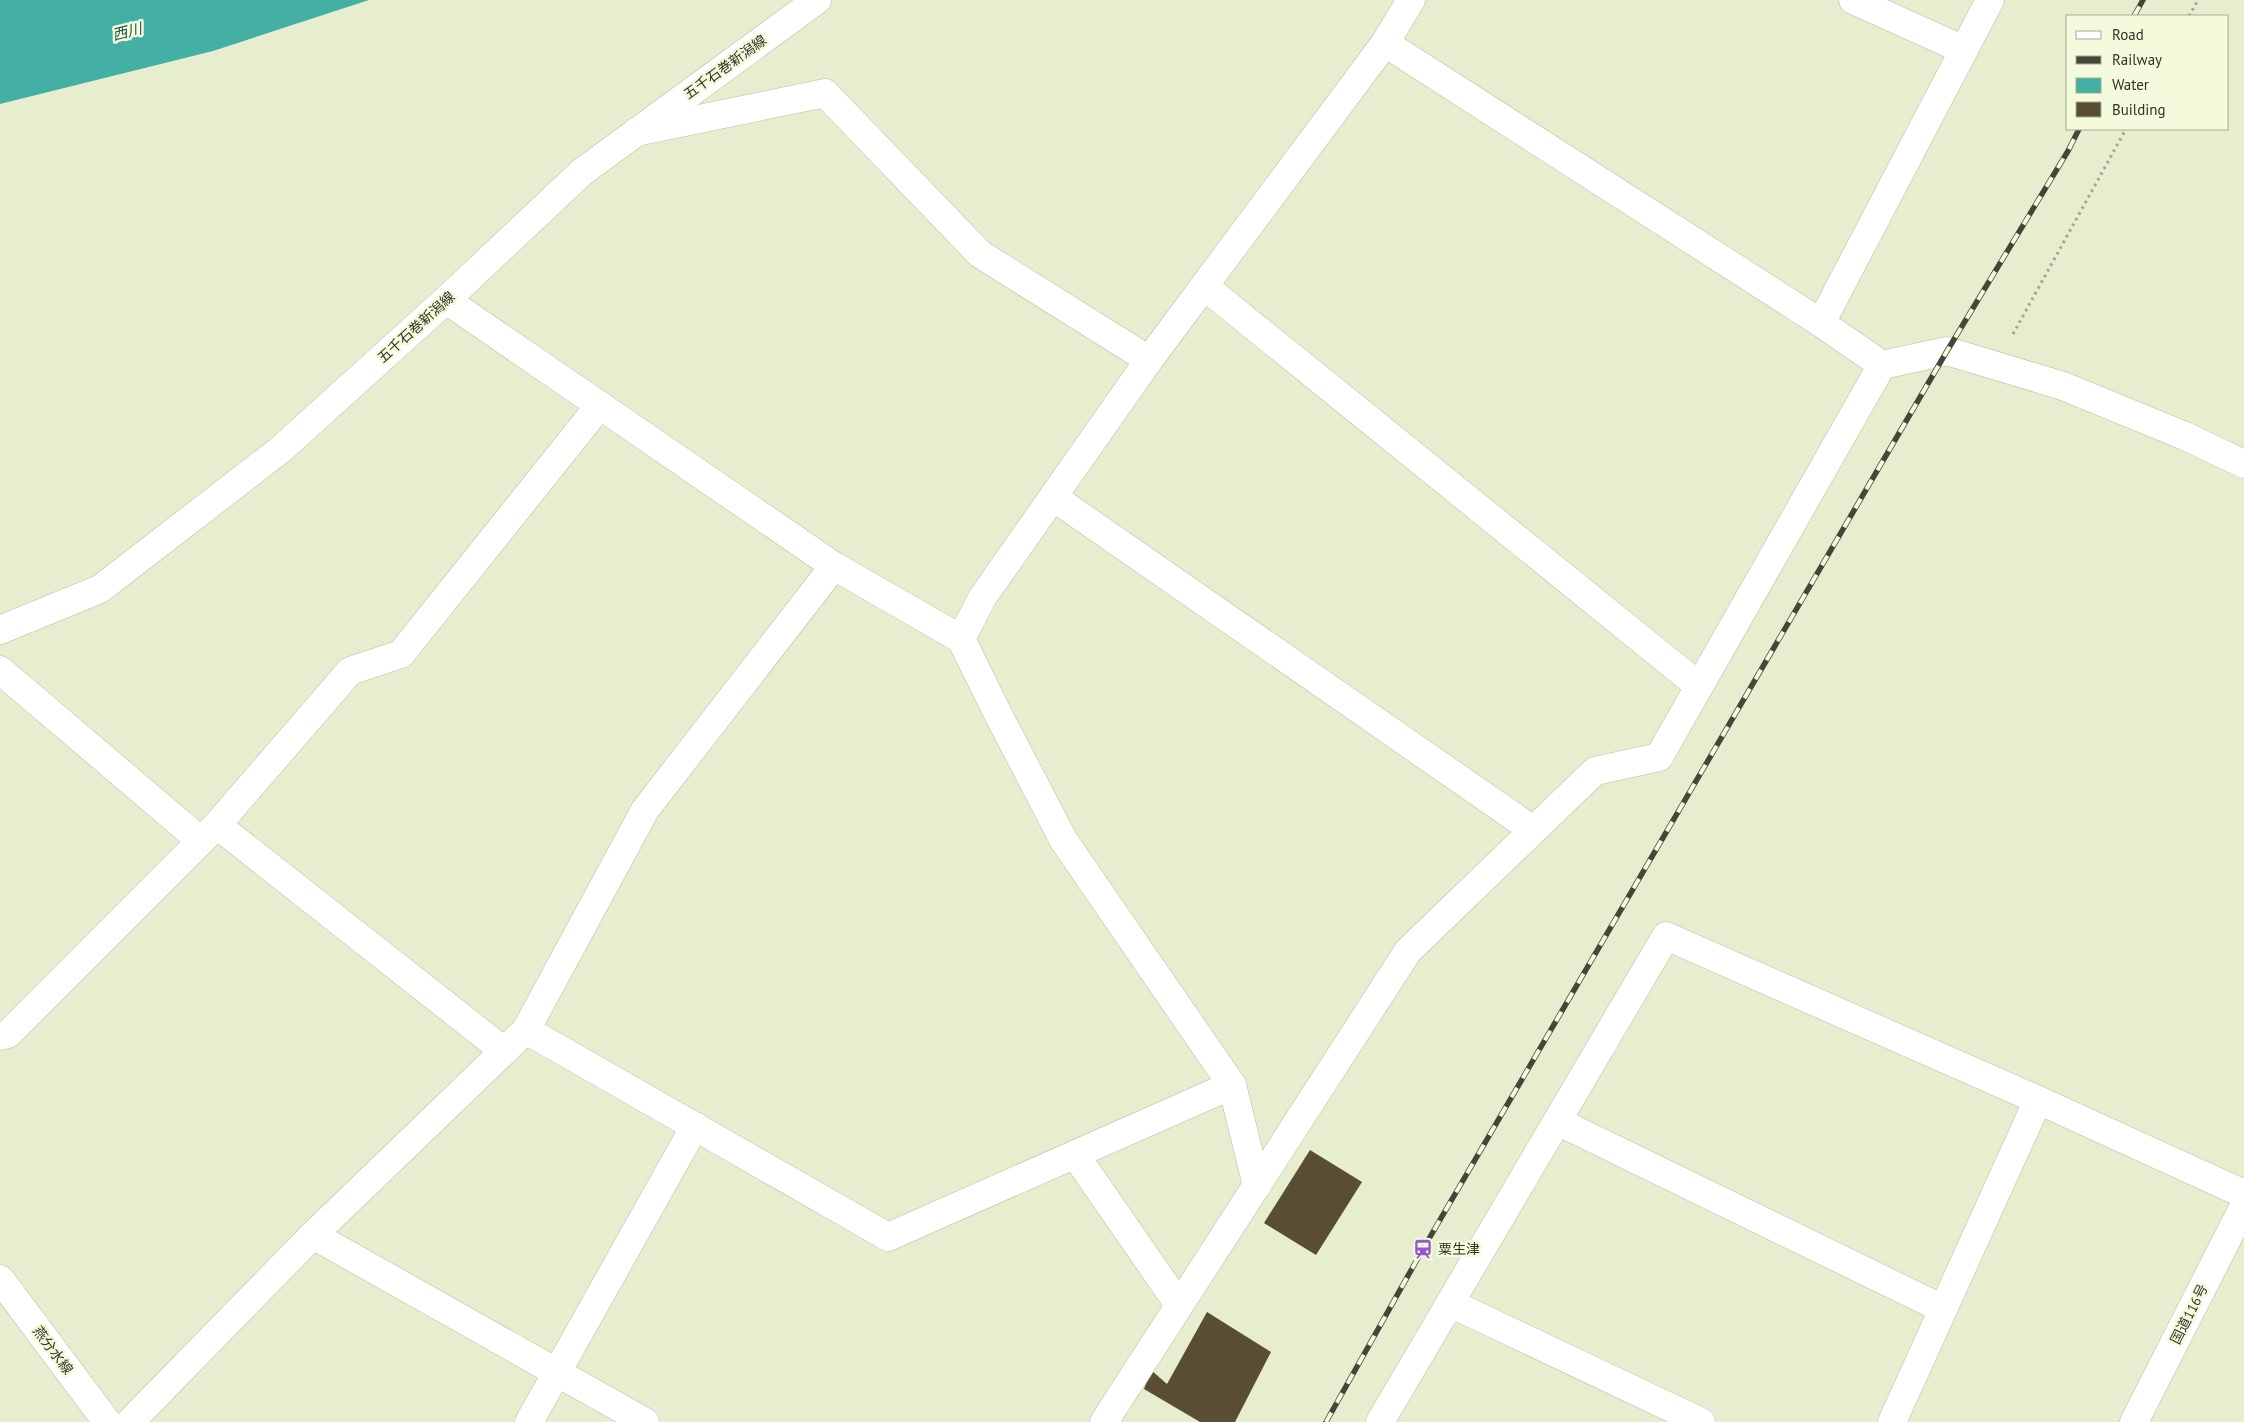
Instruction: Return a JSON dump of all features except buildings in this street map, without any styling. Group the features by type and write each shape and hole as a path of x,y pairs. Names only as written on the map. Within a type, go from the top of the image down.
{"main road":[{"name":"五千石巻新潟線","path":"0,630 100,589 280,450 446,300 582,172 817,0"},
{"path":"961,639 982,598 1149,360 1385,42 1411,0"},
{"path":"1853,0 1964,50"},
{"path":"1821,323 1990,0"},
{"path":"1385,42 1821,323 1882,365 1947,351 2063,386 2185,436 2244,464"},
{"path":"636,132 825,93 980,254 1149,360"},
{"path":"1204,286 1699,686"},
{"path":"446,300 834,566 961,639 1064,841 1232,1085 1257,1186"},
{"path":"1104,1422 1408,951 1595,771 1659,757 1882,365"},
{"path":"0,1036 8,1034 209,833 350,671 402,654 600,405"},
{"path":"1053,497 1533,830"},
{"path":"130,1422 313,1235 526,1030 645,810 834,566"},
{"path":"0,670 209,833 504,1051"},
{"path":"1380,1422 1666,936 2038,1100 2244,1194"},
{"path":"526,1030 888,1237 1076,1156 1232,1085"},
{"path":"1892,1422 2038,1100"},
{"path":"1557,1121 1943,1309"},
{"path":"529,1422 695,1126"},
{"path":"1076,1156 1179,1305"},
{"name":"国道116号","path":"2134,1422 2244,1206"},
{"path":"313,1235 645,1422"},
{"name":"燕分水線","path":"0,1279 107,1422"},
{"path":"1450,1303 1701,1422"}],"path":[{"path":"2190,15 2198,0"},
{"path":"1995,366 2125,130"}],"water":[{"name":"西川","path":"0,0 369,0 213,51 0,104"}],"railway":[{"path":"2135,15 2143,0"},
{"path":"1326,1422 1423,1249 1947,351 2068,151 2078,130"}],"place":[{"name":"粟生津","path":"1423,1249"}]}
